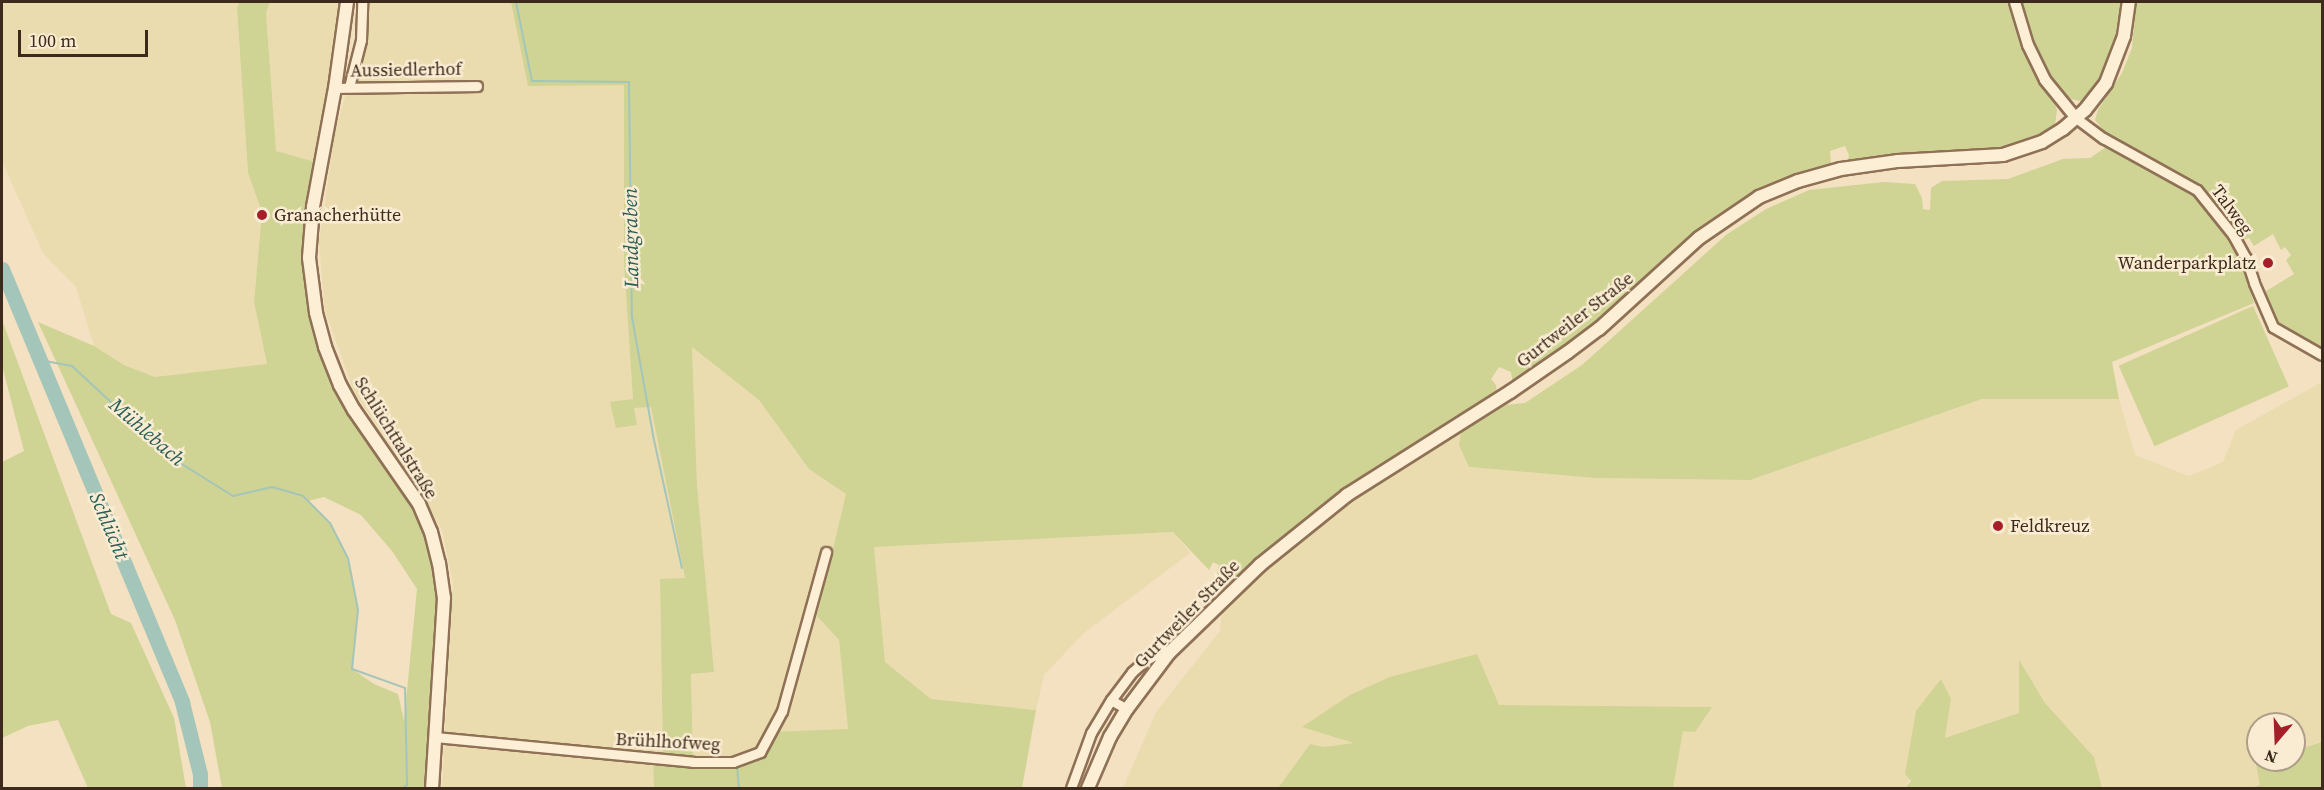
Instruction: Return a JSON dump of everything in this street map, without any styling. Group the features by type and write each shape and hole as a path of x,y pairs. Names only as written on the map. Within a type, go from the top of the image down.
{"main road":[{"name":"Schlüchttalstraße","path":"347,2 335,87 313,207 309,258 316,313 325,348 340,385 354,410 419,504 431,532 444,598 432,789"},
{"name":"Gurtweiler Straße","path":"1088,789 1096,768 1127,709 1169,653 1215,605 1303,529 1347,495 1510,392 1568,352 1599,329 1712,228 1759,198 1798,181 1841,169 1898,161 2003,155 2042,142 2076,118 2100,93 2112,71 2124,36 2129,2"}],"street":[{"path":"349,87 361,40 362,2"},
{"path":"2015,2 2028,45 2044,80 2076,118"},
{"name":"Aussiedlerhof","path":"335,87 477,86"},
{"name":"Talweg","path":"2076,118 2103,138 2197,190 2233,235 2246,258 2273,327 2322,355"},
{"name":"Brühlhofweg","path":"435,737 693,762 733,762 760,752 782,711 826,552"},
{"path":"1071,789 1091,733 1111,700 1132,672 1146,660 1163,650 1169,653"},
{"path":"1111,700 1127,709"}],"shaded area":[{"path":"2,2 239,2 237,8 248,173 262,212 254,302 267,365 155,377 124,365 94,346 76,287 43,253 2,161"},
{"path":"270,2 342,2 315,162 276,152 266,13"},
{"path":"362,2 511,2 528,85 624,85 624,264 633,400 611,402 634,408 651,407 685,579 660,580 663,760 653,760 654,788 442,788 453,583 442,530 398,457 354,392 325,310 319,243 335,132 361,40"},
{"path":"692,347 759,400 809,469 846,494 817,616 839,640 848,729 821,732 733,762 693,762 691,674 714,672 697,485"},
{"path":"2322,382 2322,742 2306,747 2306,712 2246,712 2246,772 2258,772 2261,785 2250,788 2102,788 2094,757 2045,703 2019,662 2019,713 1945,739 1951,699 1905,788 1673,788 1683,731 1711,707 1499,705 1356,743 1324,747 1310,744 1278,788 1123,788 1156,712 1220,631 1224,590 1256,560 1342,490 1472,411 1477,422 1461,433 1469,467 1596,478 1750,480 1982,399 2119,399 2135,455 2189,476 2223,462 2236,430"},
{"path":"1174,532 1190,553 1084,633 1044,675 1036,710 931,699 885,662 874,547"}],"green space":[{"path":"239,2 270,2 266,13 276,151 315,162 308,205 322,352 413,506 425,532 444,598 432,788 222,788 210,722 175,620 38,322 94,346 124,365 155,377 267,364 254,302 262,212 248,173 237,8","holes":["324,497 361,515 392,551 417,589 404,721 398,694 374,684 352,669 358,610 348,558 330,523 308,501"]},
{"path":"511,2 2010,2 2022,47 2040,83 2054,99 2057,111 2055,124 2048,131 2016,144 1998,147 1848,160 1849,155 1845,146 1830,151 1831,165 1755,193 1714,219 1567,350 1513,384 1511,372 1499,367 1491,379 1496,385 1497,395 1342,490 1256,560 1224,590 1217,573 1219,565 1213,562 1209,570 1173,532 874,547 885,662 931,699 1036,710 1022,788 654,788 653,759 663,759 660,579 685,578 651,407 634,408 637,425 616,428 610,402 633,399 624,264 624,85 528,86","holes":["692,347 759,400 809,469 846,494 817,616 839,640 848,729 772,732 759,752 733,762 693,762 691,674 714,672 697,485"]},
{"path":"2021,2 2125,2 2108,71 2094,92 2081,101 2061,94 2032,43"},
{"path":"2136,2 2322,2 2322,350 2277,324 2263,293 2294,274 2286,260 2291,255 2285,247 2281,250 2273,234 2254,246 2249,238 2241,241 2212,196 2200,185 2109,137 2095,120 2098,110 2122,73 2132,48"},
{"path":"2106,147 2172,180 2194,195 2216,222 2241,261 2254,303 2112,362 2119,399 1982,399 1750,480 1596,478 1469,467 1459,445 1461,433 1506,405 1525,403 1582,365 1726,235 1766,209 1809,190 1884,182 1915,184 1922,198 1923,209 1930,210 1931,188 1942,181 2008,179 2063,159 2090,158"},
{"path":"2253,306 2289,386 2155,446 2119,366"},
{"path":"2,320 111,614 131,623 174,718 186,788 88,788 58,720 28,726 2,738 2,462 24,451 2,365"},
{"path":"1477,654 1499,705 1712,707 1695,732 1683,731 1673,788 1278,788 1310,744 1324,747 1354,743 1302,727 1350,695 1390,677"},
{"path":"2019,660 2045,703 2094,757 2102,788 1905,788 1911,781 1905,774 1916,711 1941,679 1951,699 1945,738 2019,713"},
{"path":"2322,742 2322,788 2250,788 2260,785 2258,772 2306,772 2306,747"}],"waterway":[{"name":"Landgraben","path":"516,2 532,81 629,82 632,317 654,440 682,568"},
{"name":"Schlücht","path":"2,269 182,702 200,774 200,788"},
{"name":"Mühlebach","path":"39,360 72,366 169,456 233,496 272,487 303,496 330,523 348,558 358,610 352,669 405,688 407,785 403,788"},
{"name":"Landgraben","path":"737,766 739,788"}],"place":[{"name":"Granacherhütte","path":"262,215"},
{"name":"Wanderparkplatz","path":"2268,263"},
{"name":"Feldkreuz","path":"1998,526"}]}
